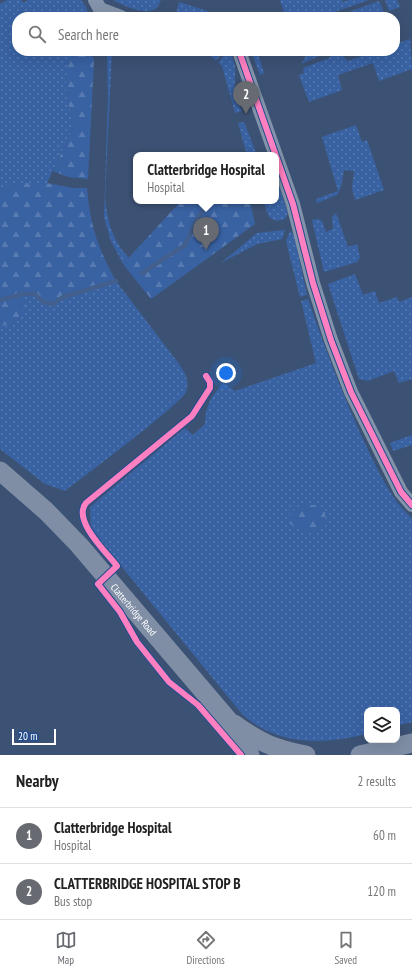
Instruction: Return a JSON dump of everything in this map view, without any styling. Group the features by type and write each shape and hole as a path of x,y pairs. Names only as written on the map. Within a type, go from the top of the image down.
{"main road":[{"name":"Clatterbridge Road","path":"0,471 46,511 79,545 228,720 250,755"},
{"name":"Clatterbridge Road","path":"228,720 250,736 276,749 306,755"},
{"path":"360,755 412,743"}],"street":[{"path":"95,0 100,9 108,12"},
{"path":"241,56 275,152"},
{"path":"279,164 293,204 313,283 351,392 401,492 412,504"}],"green space":[{"path":"7,0 21,0 24,3 28,0 81,0 88,12 12,12 12,56 73,56 67,67 66,95 74,126 47,183 19,183 0,189 0,4"},
{"path":"113,0 161,0 157,8 141,11"},
{"path":"280,0 342,0 343,2 349,0 369,0 335,12 284,12"},
{"path":"385,0 397,0 400,7 389,11"},
{"path":"379,1 384,12 349,12"},
{"path":"179,2 210,12 176,12"},
{"path":"410,39 412,69 379,81 373,63 338,75 342,90 309,102 299,75 304,73 303,68 331,56 342,56 348,61 362,56 400,56 400,42"},
{"path":"73,56 91,56 94,59 88,179 68,177 53,171 74,126 66,95 67,67"},
{"path":"107,56 112,56 105,197 111,230 118,245 129,258 123,264 111,241 104,217 108,97"},
{"path":"211,56 220,56 216,61"},
{"path":"223,56 231,56 235,64 235,87 242,111 235,113 222,66 218,63"},
{"path":"253,56 259,56 264,73 260,75"},
{"path":"305,56 319,56 301,64"},
{"path":"244,122 256,152 246,152 238,123"},
{"path":"356,125 362,142 367,140 384,190 355,200 352,188 354,171 344,170 341,187 337,195 317,203 316,199 338,191 322,137"},
{"path":"19,183 47,183 73,188 87,188 90,214 96,236 104,258 116,281 63,297 53,304 43,302 35,294 24,294 26,303 18,319 0,327 0,189"},
{"path":"279,186 288,213 285,219 276,221 269,217 264,204 279,204"},
{"path":"178,204 251,204 255,224 151,299 123,264"},
{"path":"336,213 348,247 357,244 360,257 357,262 324,272 312,220 318,219 322,221 326,232 333,229 332,217"},
{"path":"285,230 282,239 257,244 221,263 257,233"},
{"path":"290,231 294,235 307,295 300,297 286,241"},
{"path":"355,274 363,295 375,291 379,303 397,297 399,302 412,297 412,379 399,383 394,371 368,381 359,379 328,284"},
{"path":"116,281 183,370 186,377 187,388 186,392 180,399 168,410 65,491 45,484 0,449 0,300 23,294 35,294 43,302 53,304 63,297"},
{"path":"308,299 336,376 369,452 393,496 412,518 412,722 400,725 400,707 364,707 364,735 350,738 317,741 285,737 270,732 242,714 91,529 90,507 185,428 193,435 205,424 206,412 210,402 215,392 223,383 235,391 316,363 301,301"},
{"path":"412,435 412,445 393,451 390,443"},
{"path":"301,505 316,505 324,508 325,517 321,528 310,531 296,528 290,524 290,513"}],"waterway":[{"path":"142,273 185,245 198,217 208,204"},
{"path":"0,300 23,294 35,294 43,302 53,304 63,297 116,281"}],"cycle path":[{"path":"241,56 275,152"},
{"path":"279,164 293,204 313,283 331,340 351,392 401,492 412,505"},
{"path":"206,376 210,382 210,388 192,416 86,503 83,510 83,518 92,536 117,566 98,584 120,612 137,642 169,682 198,705 241,755"}],"place":[{"name":"CLATTERBRIDGE HOSPITAL STOP B","path":"246,114"},
{"name":"Clatterbridge Hospital","path":"206,250"}]}
